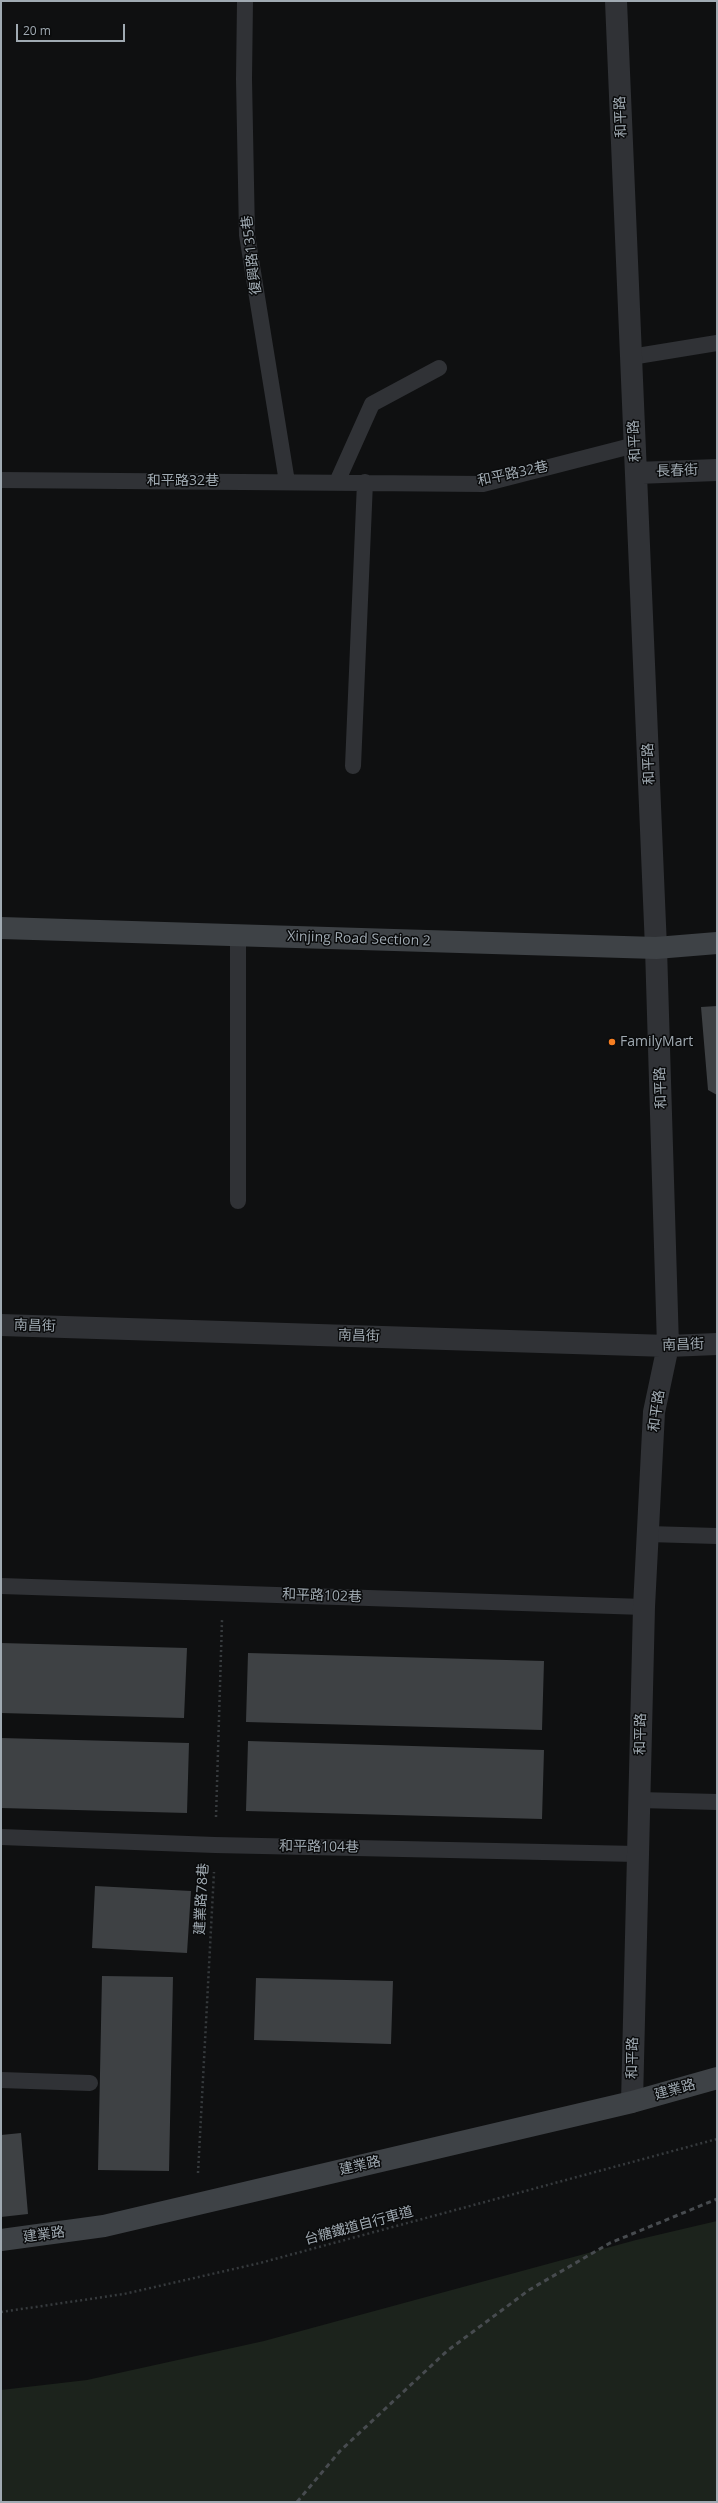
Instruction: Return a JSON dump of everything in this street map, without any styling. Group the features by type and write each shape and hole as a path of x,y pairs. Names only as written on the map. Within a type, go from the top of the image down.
{"street":[{"name":"和平路","path":"616,1 656,948 668,1346 654,1412 644,1607 632,2102"},
{"name":"長春街","path":"636,473 717,470"},
{"name":"Xinjing Road Section 2","path":"1,928 656,948 717,943"},
{"name":"南昌街","path":"1,1325 668,1346 717,1344"},
{"name":"建業路","path":"1,2240 104,2226 632,2102 717,2078"}],"lane":[{"name":"復興路135巷","path":"246,1 244,79 247,235 287,482"},
{"path":"631,357 717,343"},
{"path":"337,482 372,404 439,368"},
{"name":"和平路32巷","path":"1,480 483,484 635,445"},
{"path":"354,766 365,482"},
{"path":"238,935 238,1201"},
{"path":"648,1534 717,1536"},
{"name":"和平路102巷","path":"1,1586 644,1607"},
{"path":"639,1800 717,1802"},
{"name":"和平路104巷","path":"1,1837 215,1845 638,1854"},
{"path":"1,2080 90,2083"}],"path":[{"name":"建業路78巷","path":"196,2205 215,1845 222,1593"},
{"name":"台糖鐵道自行車道","path":"1,2312 124,2294 260,2263 717,2139"}],"shaded area":[{"path":"717,2221 717,2502 1,2502 1,2390 87,2380 264,2341 636,2240"}],"building":[{"path":"717,1006 717,1095 708,1090 701,1007"},
{"path":"1,1643 187,1648 184,1718 1,1713"},
{"path":"248,1653 544,1661 542,1730 246,1722"},
{"path":"1,1738 189,1743 187,1813 1,1808"},
{"path":"248,1741 544,1750 542,1819 246,1811"},
{"path":"95,1886 191,1891 187,1953 92,1948"},
{"path":"102,1976 173,1977 169,2171 98,2170"},
{"path":"256,1978 393,1981 391,2044 254,2040"},
{"path":"21,2133 28,2214 1,2217 1,2135"}],"railway":[{"path":"297,2502 340,2451 447,2351 529,2290 610,2243 717,2199"}],"place":[{"name":"FamilyMart","path":"612,1042"}]}
